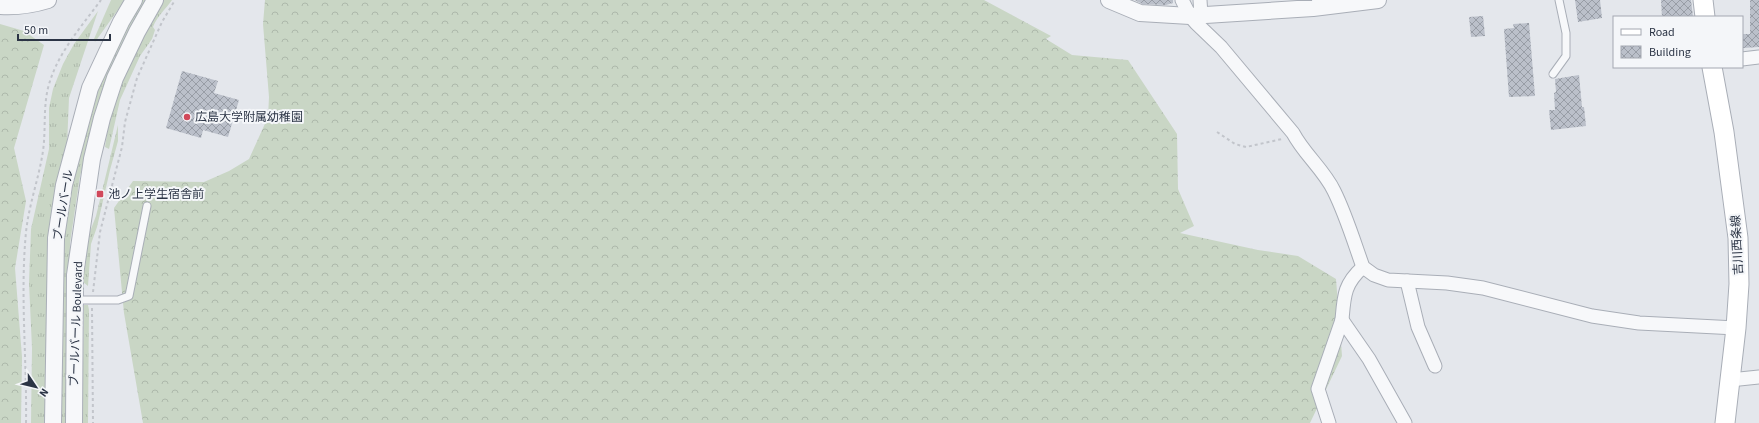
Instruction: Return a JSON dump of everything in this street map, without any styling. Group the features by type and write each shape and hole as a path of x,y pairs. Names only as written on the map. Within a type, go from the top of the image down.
{"main road":[{"path":"1703,0 1705,16"},
{"name":"吉川西条線","path":"1712,68 1724,132 1738,238 1739,284 1736,328 1725,423"}],"street":[{"path":"0,6 15,7 35,4 48,0"},
{"name":"ブールバール","path":"53,423 56,238 64,185 90,88 121,22 134,0"},
{"name":"ブールバール Boulevard","path":"74,423 75,275 92,159 102,118 115,78 137,32 155,0"},
{"path":"1109,0 1140,13 1197,10 1313,8 1378,0"},
{"path":"1182,0 1197,10 1221,47 1295,138 1334,191 1363,267 1374,275 1388,280 1447,283 1483,288 1592,316 1639,323 1736,328"},
{"path":"1743,58 1759,57"},
{"path":"1329,423 1318,389 1342,320 1344,295 1353,276 1363,267"},
{"path":"1407,281 1418,327 1435,366"},
{"path":"1342,320 1369,359 1405,423"},
{"path":"1730,380 1759,377"}],"lane":[{"path":"1553,74 1566,56 1566,33 1559,0"},
{"path":"75,300 118,300 129,296 147,206"}],"path":[{"path":"26,423 24,279 26,231 43,152 44,116 48,88 58,63 73,37 101,0"},
{"path":"93,423 92,300 100,232 122,147 125,122 137,78 162,22 175,0"},
{"path":"1217,132 1236,144 1246,147 1272,140 1295,138"}],"green space":[{"path":"111,0 125,0 95,42 94,39"},
{"path":"140,0 148,0 99,106 80,176 70,243 68,423 61,423 62,265 71,191 81,142 96,94 105,71"},
{"path":"164,0 172,0 155,23 153,27 155,30 152,39 140,56 120,100 109,149 105,147 109,124 121,82 148,26"},
{"path":"265,0 984,0 1051,36 1046,39 1072,55 1128,60 1177,134 1178,189 1194,226 1180,233 1258,250 1298,256 1336,279 1342,356 1310,423 143,423 124,313 114,208 133,181 204,182 229,171 249,159 268,117 269,97 263,24"},
{"path":"98,11 69,98 67,146 46,423 31,423 32,348 29,283 31,229 49,149 49,108 53,89 63,64 74,44"},
{"path":"0,24 24,31 44,45 14,148 26,201 15,268 22,357 21,423 0,423"},
{"path":"118,125 118,141 97,227 91,244 88,286 83,282 84,247 96,216"},
{"path":"84,305 88,305 89,310 88,423 82,423"}],"building":[{"path":"1135,0 1173,0 1173,3 1166,5 1142,4"},
{"path":"1575,0 1600,0 1602,18 1578,22"},
{"path":"1661,0 1691,0 1693,16 1662,16"},
{"path":"1750,0 1759,0 1759,47 1743,48 1743,34 1750,34"},
{"path":"1483,16 1485,36 1471,37 1469,17"},
{"path":"1529,23 1535,96 1509,97 1504,29 1514,28 1513,24"},
{"path":"182,71 218,81 214,93 239,100 228,137 203,130 201,138 166,128"},
{"path":"1579,75 1582,107 1584,107 1586,126 1551,130 1549,110 1555,110 1555,79"}],"place":[{"name":"広島大学附属幼稚園","path":"187,117"},
{"name":"池ノ上学生宿舎前","path":"100,194"}]}
